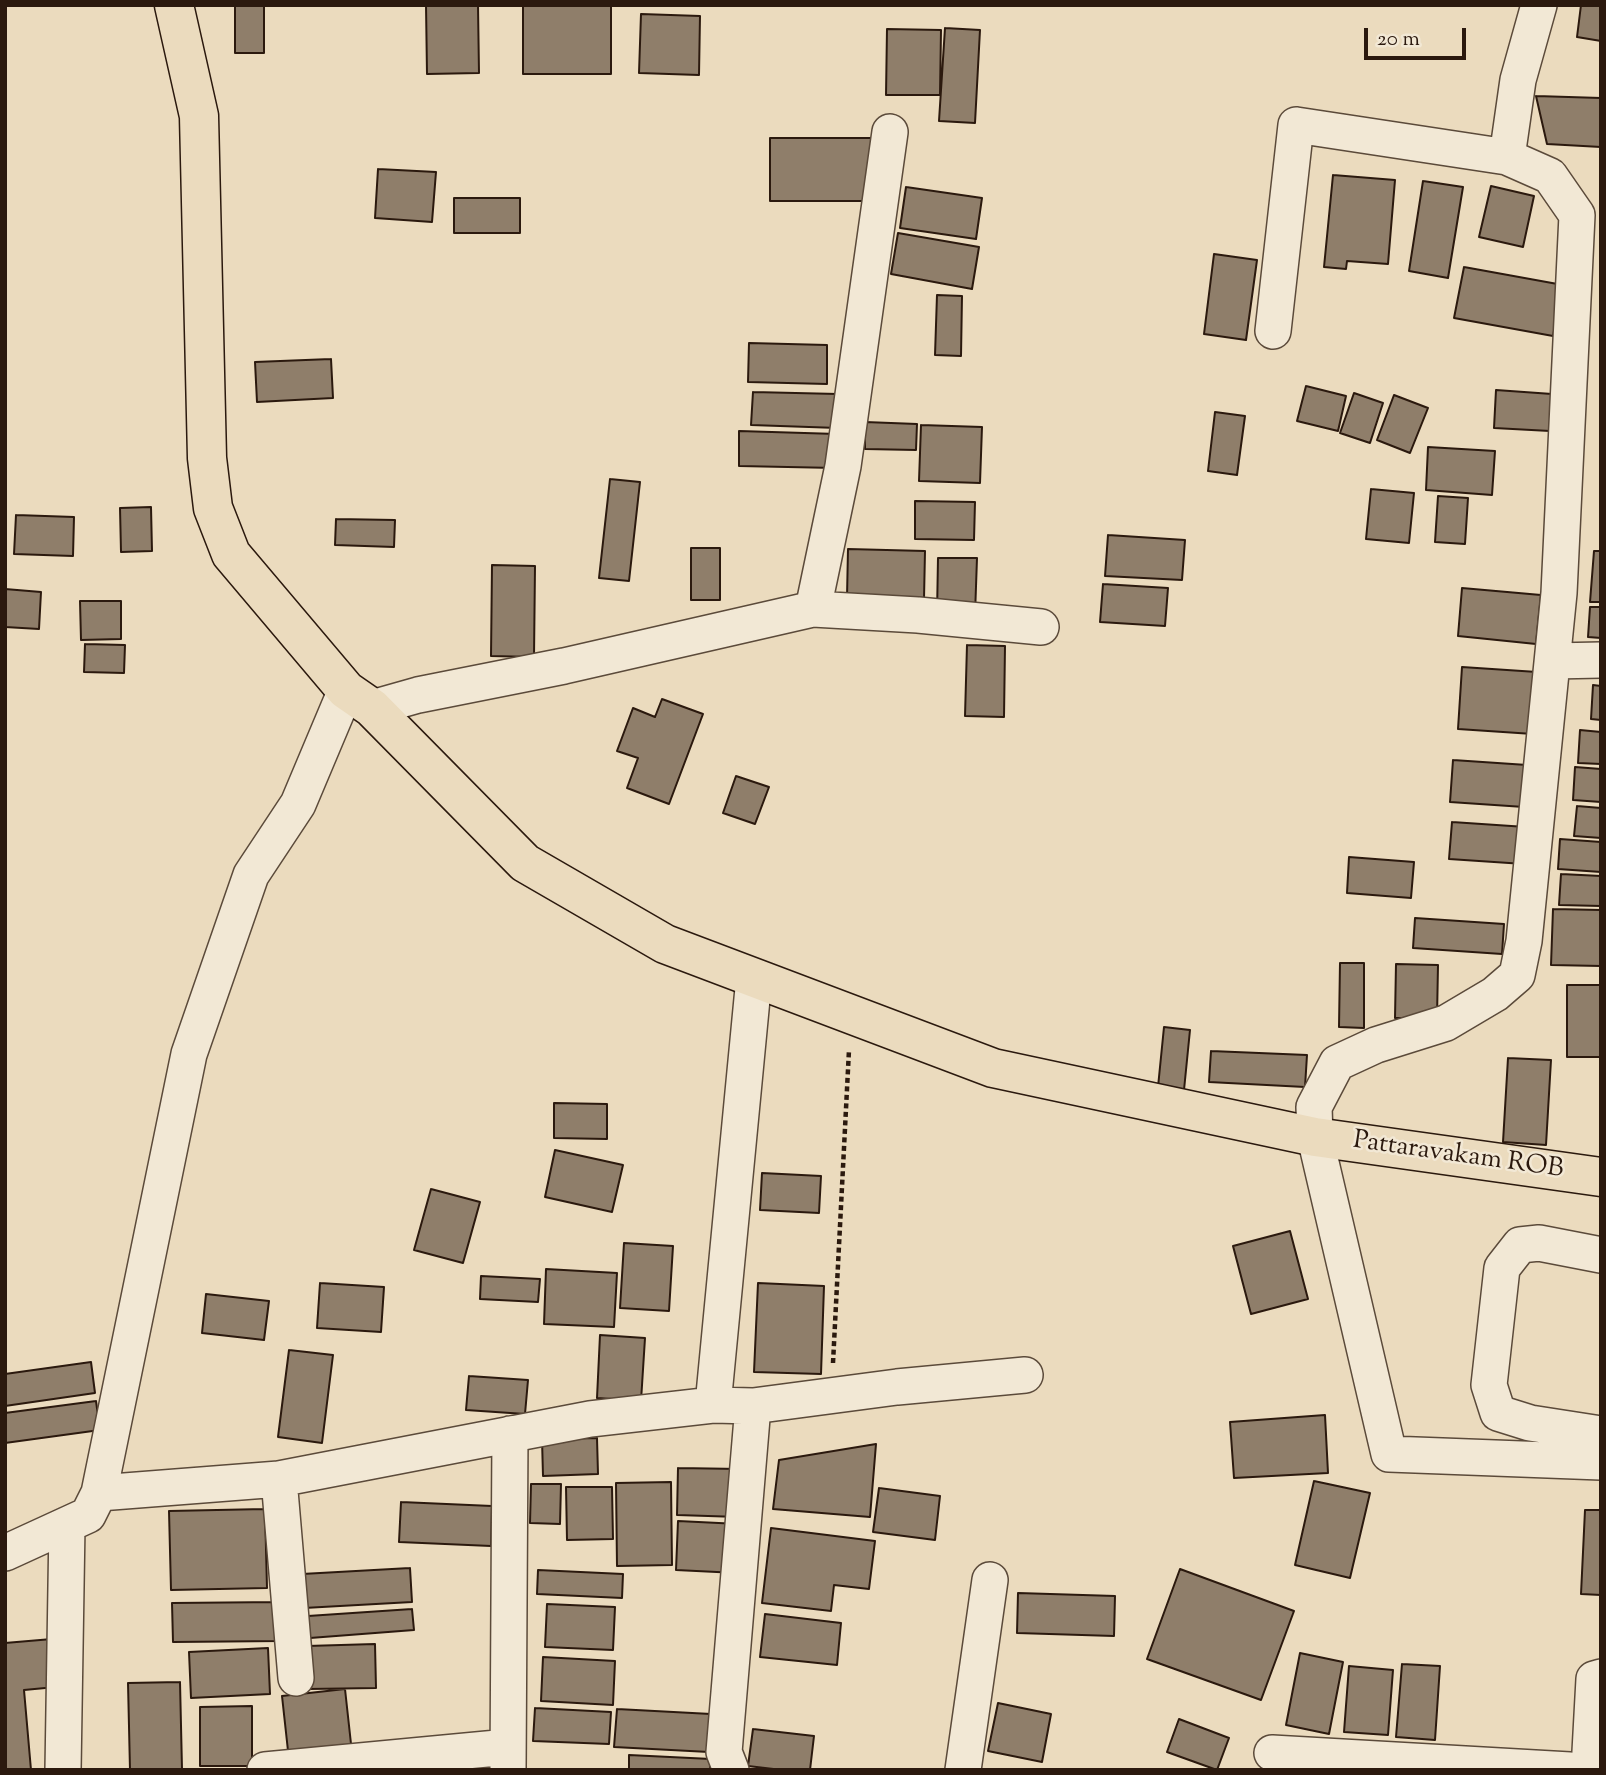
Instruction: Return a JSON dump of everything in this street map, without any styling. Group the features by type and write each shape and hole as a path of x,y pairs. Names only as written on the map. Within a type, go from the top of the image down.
{"main road":[{"name":"Pattaravakam ROB","path":"174,5 199,116 207,458 213,508 231,554 359,699 525,863 664,944 993,1068 1315,1137 1601,1177"}],"street":[{"path":"1507,157 1518,80 1539,5"},
{"path":"1273,331 1296,125 1507,157 1550,176 1577,215 1559,593 1524,941 1517,975 1494,994 1446,1023 1376,1045 1336,1063 1314,1107 1315,1137 1389,1454 1601,1462"},
{"path":"813,610 843,466 890,132"},
{"path":"5,1553 88,1515 99,1493 190,1054 251,874 298,804 359,699 418,695 564,666 813,610 918,615 1041,627"},
{"path":"1553,661 1601,660"},
{"path":"713,1405 754,978"},
{"path":"1601,1255 1539,1243 1520,1245 1502,1268 1489,1385 1498,1413 1530,1423 1601,1434"},
{"path":"99,1493 279,1479 590,1419 713,1405 752,1406 897,1387 1025,1376"},
{"path":"731,1770 724,1752 752,1406"},
{"path":"265,1770 508,1758 510,1434"},
{"path":"279,1479 296,1678"},
{"path":"63,1770 67,1525"},
{"path":"963,1770 990,1580"},
{"path":"1589,1770 1594,1679 1601,1677"},
{"path":"1272,1753 1570,1770"}],"path":[{"path":"831,1396 851,1014"}],"building":[{"path":"235,5 264,5 264,53 235,53"},
{"path":"426,5 478,5 479,73 427,74"},
{"path":"523,5 611,5 611,74 523,74"},
{"path":"1581,5 1601,5 1601,41 1577,37"},
{"path":"641,14 700,16 699,75 639,73"},
{"path":"945,28 980,30 975,123 939,121"},
{"path":"887,29 941,30 940,95 886,95"},
{"path":"1536,96 1601,98 1601,147 1547,144"},
{"path":"770,138 879,138 879,201 770,201"},
{"path":"378,169 436,172 432,222 375,218"},
{"path":"1333,175 1395,180 1388,264 1347,261 1346,269 1324,267"},
{"path":"1423,181 1463,187 1448,278 1409,271"},
{"path":"1491,186 1534,196 1523,247 1479,237"},
{"path":"906,187 982,198 976,239 900,228"},
{"path":"454,198 520,198 520,233 454,233"},
{"path":"898,233 979,247 972,289 891,274"},
{"path":"1214,254 1257,260 1246,340 1204,334"},
{"path":"1464,267 1563,285 1553,336 1454,318"},
{"path":"937,295 962,296 961,356 935,355"},
{"path":"749,343 827,345 827,384 748,382"},
{"path":"331,359 333,398 257,402 255,362"},
{"path":"1306,386 1346,396 1338,431 1297,421"},
{"path":"1496,390 1552,394 1550,431 1494,428"},
{"path":"753,392 838,394 838,428 751,425"},
{"path":"1354,393 1383,403 1370,443 1340,433"},
{"path":"1394,395 1428,408 1410,453 1377,440"},
{"path":"1215,412 1245,416 1237,475 1208,471"},
{"path":"865,422 917,424 916,450 865,449"},
{"path":"921,425 982,427 980,483 919,481"},
{"path":"739,431 837,434 836,468 739,466"},
{"path":"1428,447 1495,451 1492,495 1426,490"},
{"path":"610,479 640,482 629,581 599,578"},
{"path":"1371,489 1414,493 1409,543 1366,539"},
{"path":"1438,496 1468,498 1465,544 1435,542"},
{"path":"915,501 975,502 974,540 915,539"},
{"path":"151,507 152,551 121,552 120,508"},
{"path":"16,515 74,517 73,556 14,554"},
{"path":"336,519 395,520 394,547 335,545"},
{"path":"1108,535 1185,540 1182,580 1105,576"},
{"path":"691,548 720,548 720,600 691,600"},
{"path":"848,549 925,551 924,599 847,597"},
{"path":"1594,551 1601,551 1601,602 1590,602"},
{"path":"938,558 977,558 975,615 937,614"},
{"path":"492,565 535,566 534,657 491,656"},
{"path":"1103,584 1168,588 1165,626 1100,622"},
{"path":"1462,588 1541,595 1536,644 1458,636"},
{"path":"5,589 41,592 39,629 5,627"},
{"path":"80,601 121,601 121,639 81,640"},
{"path":"1590,607 1601,607 1601,638 1588,637"},
{"path":"85,644 125,645 124,673 84,672"},
{"path":"967,645 1005,646 1004,717 965,716"},
{"path":"1462,667 1537,672 1533,734 1458,729"},
{"path":"1593,685 1601,686 1601,720 1591,719"},
{"path":"662,699 703,714 669,804 627,788 638,758 617,751 633,708 655,717"},
{"path":"1580,730 1601,732 1601,764 1578,763"},
{"path":"1453,760 1527,765 1524,807 1450,802"},
{"path":"1575,767 1601,769 1601,802 1573,800"},
{"path":"736,776 769,787 755,824 723,813"},
{"path":"1577,806 1601,808 1601,838 1574,836"},
{"path":"1452,822 1526,827 1524,864 1449,859"},
{"path":"1560,839 1601,842 1601,872 1558,869"},
{"path":"1349,857 1414,862 1411,898 1347,893"},
{"path":"1561,874 1601,876 1601,906 1559,905"},
{"path":"1553,909 1601,910 1601,966 1551,965"},
{"path":"1415,918 1504,924 1502,954 1413,948"},
{"path":"1340,963 1364,963 1364,1028 1339,1027"},
{"path":"1396,964 1438,965 1437,1018 1395,1018"},
{"path":"1567,985 1601,985 1601,1057 1567,1057"},
{"path":"1164,1027 1190,1030 1184,1090 1158,1087"},
{"path":"1211,1051 1307,1055 1305,1087 1209,1082"},
{"path":"1508,1058 1551,1060 1546,1145 1503,1142"},
{"path":"554,1103 607,1104 607,1139 554,1138"},
{"path":"555,1150 623,1165 612,1212 545,1197"},
{"path":"762,1173 821,1176 819,1213 760,1210"},
{"path":"431,1189 480,1202 463,1263 414,1250"},
{"path":"1290,1231 1308,1299 1251,1314 1233,1246"},
{"path":"624,1243 673,1246 669,1311 620,1308"},
{"path":"546,1269 617,1273 614,1327 544,1324"},
{"path":"481,1276 540,1279 538,1302 480,1299"},
{"path":"320,1283 384,1287 381,1332 317,1328"},
{"path":"758,1283 824,1286 821,1374 754,1372"},
{"path":"206,1294 269,1301 264,1340 202,1333"},
{"path":"600,1335 645,1338 641,1401 597,1398"},
{"path":"289,1350 333,1355 322,1443 278,1437"},
{"path":"91,1362 95,1393 5,1406 5,1374"},
{"path":"469,1376 528,1380 525,1414 466,1410"},
{"path":"96,1401 100,1430 5,1443 5,1413"},
{"path":"1325,1415 1328,1473 1234,1478 1230,1422"},
{"path":"597,1438 598,1474 543,1476 542,1439"},
{"path":"876,1444 870,1517 773,1509 779,1460"},
{"path":"678,1468 740,1469 739,1517 677,1515"},
{"path":"1314,1481 1370,1493 1350,1578 1295,1565"},
{"path":"671,1482 672,1565 617,1566 616,1483"},
{"path":"531,1484 561,1484 560,1524 530,1523"},
{"path":"566,1487 612,1487 613,1539 567,1540"},
{"path":"879,1488 940,1496 935,1540 873,1532"},
{"path":"401,1502 492,1506 491,1546 399,1542"},
{"path":"265,1509 267,1588 171,1590 169,1511"},
{"path":"1585,1510 1601,1510 1601,1595 1581,1594"},
{"path":"678,1521 739,1524 737,1573 676,1570"},
{"path":"771,1528 875,1541 869,1589 834,1585 831,1611 762,1603"},
{"path":"410,1568 412,1602 304,1608 302,1574"},
{"path":"1180,1569 1294,1611 1261,1700 1147,1659"},
{"path":"538,1570 623,1574 622,1598 537,1594"},
{"path":"1018,1593 1115,1596 1114,1636 1017,1633"},
{"path":"280,1602 281,1641 173,1642 172,1603"},
{"path":"547,1604 615,1607 613,1650 545,1647"},
{"path":"412,1609 414,1630 310,1638 308,1616"},
{"path":"765,1614 841,1623 837,1665 760,1657"},
{"path":"52,1639 56,1687 24,1690 31,1770 5,1770 5,1643"},
{"path":"375,1644 376,1688 308,1689 307,1646"},
{"path":"268,1648 270,1694 191,1698 189,1652"},
{"path":"1300,1653 1343,1662 1329,1734 1286,1725"},
{"path":"543,1657 615,1661 613,1705 541,1701"},
{"path":"1402,1664 1440,1666 1435,1740 1396,1737"},
{"path":"1349,1666 1393,1670 1388,1735 1344,1732"},
{"path":"180,1682 182,1769 130,1770 128,1683"},
{"path":"345,1689 352,1753 289,1760 282,1696"},
{"path":"998,1703 1051,1714 1042,1762 988,1751"},
{"path":"252,1706 252,1766 200,1766 200,1707"},
{"path":"535,1708 611,1712 609,1744 533,1741"},
{"path":"617,1709 711,1714 709,1752 614,1747"},
{"path":"1179,1719 1229,1738 1217,1770 1167,1752"},
{"path":"753,1729 814,1736 810,1770 748,1766"},
{"path":"629,1755 711,1759 710,1770 629,1770"}]}
